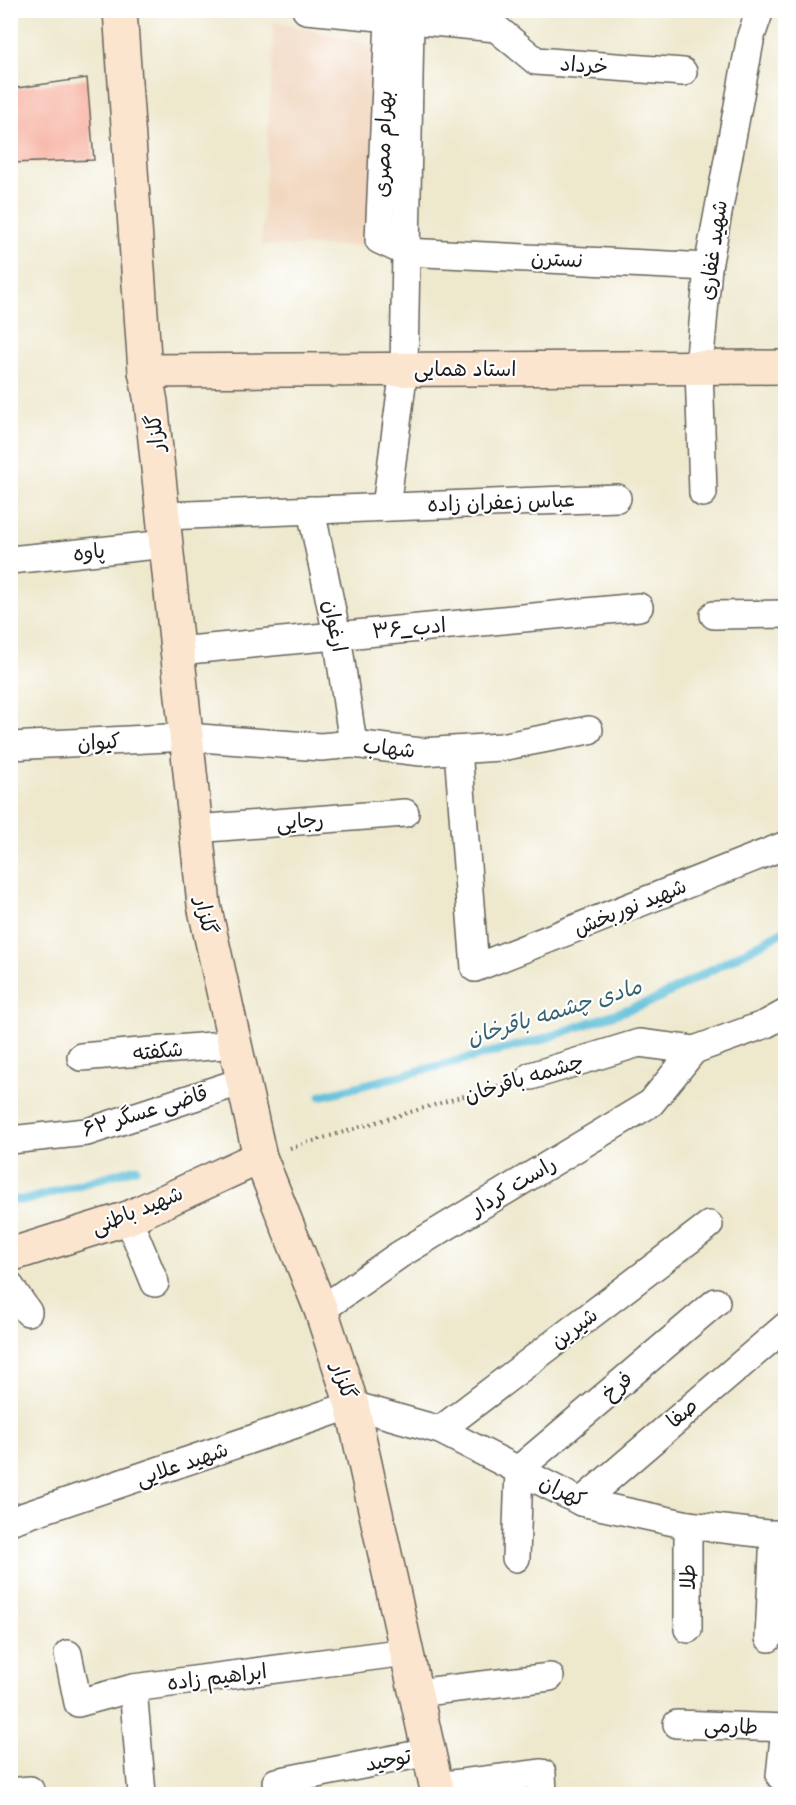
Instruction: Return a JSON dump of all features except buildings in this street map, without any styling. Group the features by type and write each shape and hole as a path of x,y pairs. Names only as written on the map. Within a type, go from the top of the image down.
{"main road":[{"name":"گلزار","path":"120,10 146,371 178,651 201,889 261,1157 321,1310 352,1405 437,1790"},
{"name":"استاد همایی","path":"146,371 786,367"},
{"name":"شهید باطنی","path":"10,1256 128,1218 261,1157"}],"street":[{"path":"306,10 354,13 399,20 503,19"},
{"name":"شهید غفاری","path":"703,493 699,368 708,267 751,36 760,10"},
{"name":"خرداد","path":"503,19 536,61 683,72"},
{"name":"بهرام مصری","path":"399,20 405,252 404,369"},
{"name":"نسترن","path":"405,252 708,267"},
{"path":"386,507 404,369"},
{"name":"عباس زعفران زاده","path":"165,530 311,510 617,498"},
{"name":"ارغوان","path":"311,510 337,635 353,744"},
{"name":"پاوه","path":"10,560 165,530"},
{"name":"۳۶_ادب","path":"178,651 639,606"},
{"path":"714,615 786,614"},
{"name":"شهاب","path":"187,737 321,747 353,744 421,752 501,747 589,730"},
{"name":"کیوان","path":"10,746 187,737"},
{"name":"شهید نوربخش","path":"458,750 475,968 786,845"},
{"name":"رجایی","path":"195,829 405,813"},
{"name":"چشمه باقرخان","path":"531,1076 639,1043 694,1050 766,1024 786,1013"},
{"name":"شکفته","path":"81,1057 235,1044"},
{"name":"راست کردار","path":"321,1310 399,1255 651,1103 694,1050"},
{"name":"قاضی عسگر ۶۲","path":"10,1140 87,1132 243,1081"},
{"path":"128,1218 155,1283"},
{"name":"شیرین","path":"440,1430 709,1225"},
{"path":"10,1286 28,1312"},
{"name":"فرخ","path":"519,1469 716,1302"},
{"name":"صفا","path":"581,1502 786,1326"},
{"name":"کهران","path":"352,1405 440,1430 581,1502 688,1525 780,1535"},
{"name":"شهید علایی","path":"10,1521 352,1405"},
{"path":"516,1558 519,1469"},
{"name":"طلا","path":"688,1525 688,1629"},
{"path":"769,1638 780,1535"},
{"name":"ابراهیم زاده","path":"68,1654 78,1703 133,1688 406,1652"},
{"path":"415,1693 550,1677"},
{"path":"133,1688 142,1794"},
{"name":"طارمی","path":"677,1724 785,1728"},
{"path":"780,1776 785,1728"},
{"name":"توحید","path":"276,1782 429,1752"},
{"path":"437,1790 542,1773 543,1794"}],"path":[{"name":"چشمه باقرخان","path":"261,1157 531,1076"}],"shaded area":[{"path":"274,21 381,47 367,246 261,246"}],"waterway":[{"name":"مادی چشمه باقرخان","path":"321,1096 540,1040 655,1000 786,930"},
{"path":"10,1200 27,1200 136,1168"}]}
